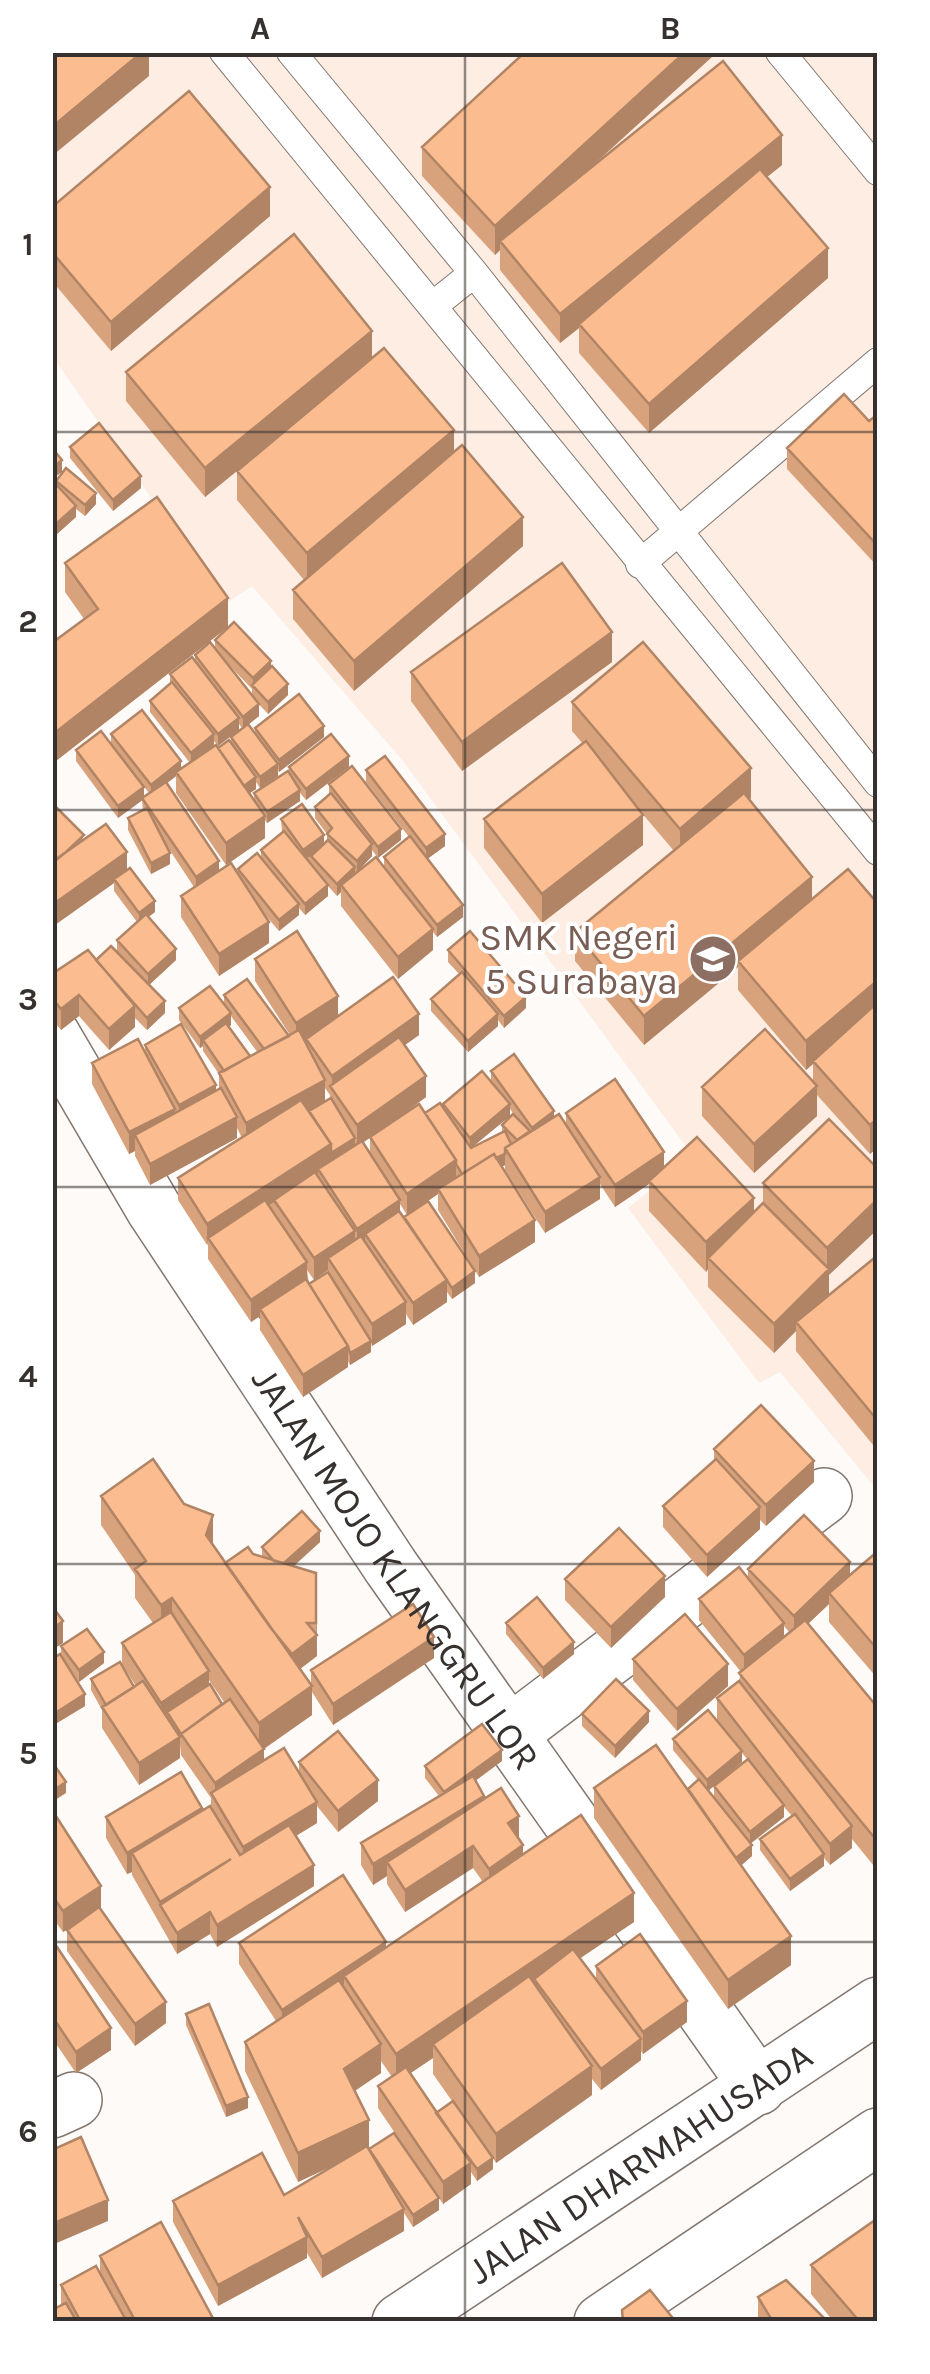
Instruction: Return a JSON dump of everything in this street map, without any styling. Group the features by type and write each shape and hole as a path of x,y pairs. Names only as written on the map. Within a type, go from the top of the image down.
{"street":[{"name":"JALAN MOJO KLANGGRU LOR","path":"52,1035 154,1209 391,1567 758,2088"},
{"path":"510,1733 824,1496"},
{"name":"JALAN DHARMAHUSADA","path":"400,2322 758,2088 878,2004"},
{"path":"602,2322 878,2136"}],"lane":[{"path":"224,52 878,851"},
{"path":"290,52 474,273 878,783"},
{"path":"780,52 878,171"},
{"path":"434,305 474,273"},
{"path":"640,564 878,362"},
{"path":"751,700 787,670"}],"shaded area":[{"name":"SMK Negeri 5 Surabaya","path":"52,53 877,53 877,1490 780,1372 759,1383 628,1208 693,1156 403,761 252,586 225,604 53,357"}],"building":[{"path":"52,52 142,52 52,127"},
{"path":"525,52 685,52 495,226 422,147"},
{"path":"723,61 782,135 560,314 500,241"},
{"path":"189,91 270,187 111,322 52,252 52,207"},
{"path":"760,169 828,248 649,404 579,324"},
{"path":"294,234 372,331 205,468 126,372"},
{"path":"384,348 454,430 307,553 237,471"},
{"path":"844,394 869,421 878,414 878,546 787,448"},
{"path":"99,423 141,476 113,500 70,447"},
{"path":"462,445 523,517 354,661 293,590"},
{"path":"52,448 62,460 52,468"},
{"path":"66,468 96,493 85,505 56,481"},
{"path":"52,480 76,506 57,523 52,518"},
{"path":"157,497 228,598 52,735 52,643 98,609 65,563"},
{"path":"562,563 612,632 462,742 411,672"},
{"path":"234,622 271,661 253,678 215,640"},
{"path":"210,642 259,704 243,717 195,655"},
{"path":"643,642 751,768 680,829 572,702"},
{"path":"192,657 239,718 218,734 170,674"},
{"path":"272,666 288,684 268,702 252,685"},
{"path":"172,682 214,734 191,753 150,701"},
{"path":"299,694 324,726 279,760 255,728"},
{"path":"142,710 181,761 151,785 111,734"},
{"path":"248,724 278,764 260,777 231,737"},
{"path":"101,731 144,787 118,806 76,750"},
{"path":"331,734 349,756 306,789 289,767"},
{"path":"229,740 256,777 244,786 218,748"},
{"path":"586,741 643,815 542,894 484,819"},
{"path":"216,745 265,816 226,843 176,772"},
{"path":"385,756 445,834 426,848 366,770"},
{"path":"352,766 401,829 378,847 329,784"},
{"path":"288,771 300,790 267,812 254,793"},
{"path":"166,782 219,861 196,877 142,798"},
{"path":"331,793 372,844 357,861 327,834 332,828 315,807"},
{"path":"744,793 812,877 644,1016 575,932"},
{"path":"52,803 84,835 56,860 52,856"},
{"path":"302,804 324,835 303,850 281,819"},
{"path":"147,808 170,853 151,863 128,818"},
{"path":"106,824 127,852 52,905 52,862"},
{"path":"284,831 328,885 305,904 261,850"},
{"path":"410,836 463,905 437,925 384,857"},
{"path":"328,840 355,867 337,884 311,856"},
{"path":"257,853 299,904 279,920 238,869"},
{"path":"376,857 433,929 398,957 341,885"},
{"path":"231,863 269,922 219,954 181,896"},
{"path":"130,868 155,901 139,913 114,879"},
{"path":"848,869 878,904 878,980 806,1041 738,961"},
{"path":"146,914 176,949 148,974 117,940"},
{"path":"297,931 338,996 296,1023 255,959"},
{"path":"470,931 526,997 504,1016 448,950"},
{"path":"111,946 165,1001 147,1018 96,960"},
{"path":"88,950 135,1006 109,1029 79,995 61,1009 52,998 52,974"},
{"path":"462,972 498,1014 468,1041 431,999"},
{"path":"393,977 419,1014 332,1076 306,1039"},
{"path":"247,979 289,1036 264,1049 224,995"},
{"path":"210,986 231,1013 200,1037 179,1008"},
{"path":"878,1002 878,1118 870,1125 813,1061"},
{"path":"226,1023 250,1056 224,1071 203,1040"},
{"path":"181,1024 216,1085 179,1105 145,1045"},
{"path":"765,1029 817,1086 754,1144 702,1087"},
{"path":"299,1030 325,1080 246,1123 219,1073"},
{"path":"399,1037 426,1076 357,1125 330,1086"},
{"path":"138,1039 175,1109 129,1132 92,1063"},
{"path":"514,1054 554,1111 532,1128 491,1071"},
{"path":"482,1071 510,1104 470,1138 443,1104"},
{"path":"615,1079 664,1152 615,1185 566,1113"},
{"path":"221,1088 237,1117 150,1164 135,1135"},
{"path":"331,1098 355,1138 331,1153 331,1144 309,1111"},
{"path":"301,1100 331,1144 207,1224 178,1178"},
{"path":"440,1103 471,1148 505,1131 511,1144 505,1148 505,1154 496,1158 494,1154 462,1174 425,1113"},
{"path":"419,1104 456,1160 407,1194 370,1137"},
{"path":"513,1114 530,1131 517,1140 502,1125"},
{"path":"559,1114 600,1177 545,1212 505,1148"},
{"path":"829,1119 878,1169 878,1199 827,1248 763,1183"},
{"path":"697,1137 754,1198 706,1242 649,1181"},
{"path":"362,1141 400,1200 357,1229 318,1169"},
{"path":"494,1154 535,1220 479,1256 438,1189"},
{"path":"315,1172 355,1231 314,1258 274,1200"},
{"path":"265,1200 307,1262 251,1300 208,1238"},
{"path":"428,1201 475,1271 452,1288 404,1217"},
{"path":"763,1203 829,1269 774,1324 708,1258"},
{"path":"399,1211 447,1280 413,1303 365,1234"},
{"path":"361,1236 406,1302 372,1324 328,1258"},
{"path":"878,1255 878,1421 796,1322"},
{"path":"328,1272 371,1341 350,1353 309,1284"},
{"path":"306,1279 348,1346 303,1375 260,1309"},
{"path":"761,1405 814,1461 766,1505 714,1449"},
{"path":"153,1459 184,1504 213,1515 206,1535 312,1686 259,1723 172,1598 161,1605 135,1569 146,1561 101,1496"},
{"path":"716,1459 760,1507 707,1555 663,1506"},
{"path":"302,1511 320,1531 284,1563 274,1561 262,1547"},
{"path":"804,1515 850,1562 794,1616 748,1569"},
{"path":"619,1528 665,1576 611,1627 565,1579"},
{"path":"248,1547 253,1554 316,1573 316,1623 307,1623 317,1635 292,1654 225,1563"},
{"path":"878,1551 878,1650 829,1593"},
{"path":"739,1567 784,1623 744,1655 699,1599"},
{"path":"537,1597 574,1642 543,1668 506,1623"},
{"path":"413,1604 434,1637 333,1704 311,1670"},
{"path":"52,1606 63,1621 52,1629"},
{"path":"171,1612 209,1671 161,1703 122,1643"},
{"path":"685,1614 728,1664 677,1709 633,1659"},
{"path":"805,1620 878,1708 878,1842 739,1673"},
{"path":"87,1629 104,1652 79,1670 61,1646"},
{"path":"60,1654 85,1694 52,1715 52,1659"},
{"path":"120,1662 134,1687 106,1705 91,1679"},
{"path":"616,1679 649,1711 615,1746 582,1714"},
{"path":"143,1681 180,1737 139,1763 102,1707"},
{"path":"739,1681 852,1826 830,1844 717,1698"},
{"path":"210,1684 222,1704 181,1734 167,1712"},
{"path":"230,1699 264,1749 215,1783 181,1734"},
{"path":"708,1710 742,1751 707,1780 673,1739"},
{"path":"482,1724 502,1750 444,1792 425,1766"},
{"path":"338,1731 378,1780 338,1811 299,1762"},
{"path":"656,1745 791,1936 728,1980 594,1788"},
{"path":"284,1748 317,1802 243,1847 211,1793"},
{"path":"748,1759 784,1805 750,1832 714,1786"},
{"path":"52,1762 66,1782 52,1791"},
{"path":"181,1772 202,1808 127,1853 106,1817"},
{"path":"473,1776 484,1796 373,1864 361,1843"},
{"path":"699,1779 752,1845 736,1858 688,1789"},
{"path":"501,1788 519,1816 508,1823 523,1845 489,1869 473,1846 405,1890 387,1862"},
{"path":"210,1806 240,1855 289,1825 314,1865 217,1925 210,1912 177,1933 160,1905 231,1859 160,1902 132,1853"},
{"path":"52,1810 101,1886 63,1911 52,1895"},
{"path":"795,1814 824,1854 790,1879 760,1839"},
{"path":"581,1815 634,1893 396,2054 344,1976"},
{"path":"343,1875 386,1942 282,2010 239,1943"},
{"path":"99,1907 166,2002 135,2024 67,1930"},
{"path":"640,1934 687,2001 643,2032 596,1966"},
{"path":"55,1944 111,2028 76,2052 52,2016"},
{"path":"573,1949 641,2039 601,2069 534,1979"},
{"path":"529,1976 592,2066 496,2134 433,2044"},
{"path":"339,1980 381,2044 344,2069 369,2120 298,2153 245,2042"},
{"path":"209,2004 248,2097 226,2106 186,2014"},
{"path":"406,2067 471,2163 443,2182 378,2086"},
{"path":"453,2101 493,2158 477,2169 436,2113"},
{"path":"394,2133 439,2198 413,2215 369,2149"},
{"path":"81,2137 108,2200 52,2224 52,2150"},
{"path":"367,2146 404,2209 322,2257 298,2217 307,2237 218,2285 173,2201 262,2153 284,2195"},
{"path":"878,2218 878,2322 860,2322 811,2265"},
{"path":"161,2222 215,2322 136,2322 100,2256"},
{"path":"96,2266 127,2322 81,2322 61,2285"},
{"path":"786,2280 828,2322 773,2322 758,2297"},
{"path":"650,2290 676,2322 623,2322 622,2310"},
{"path":"66,2303 77,2322 52,2322 52,2310"}],"place":[{"name":"SMK Negeri 5 Surabaya","path":"713,959"}]}
